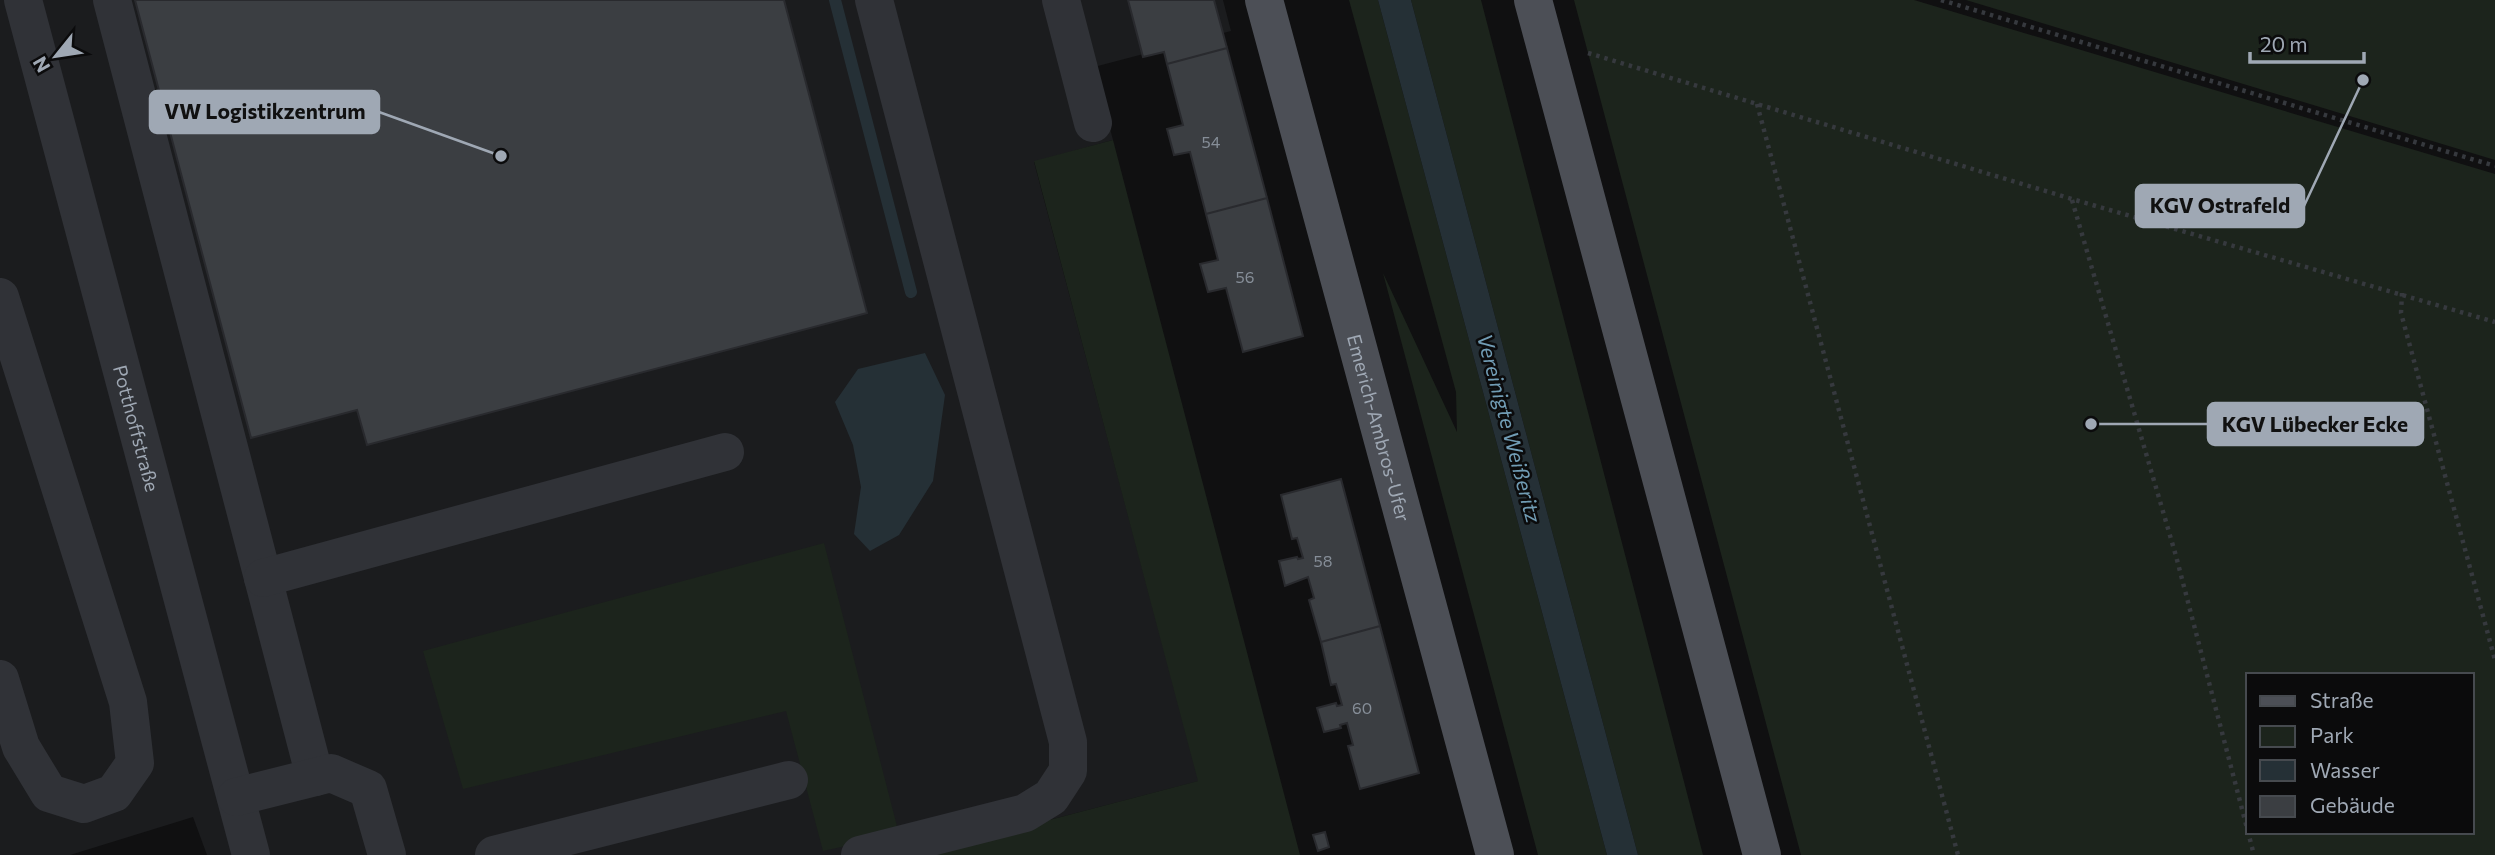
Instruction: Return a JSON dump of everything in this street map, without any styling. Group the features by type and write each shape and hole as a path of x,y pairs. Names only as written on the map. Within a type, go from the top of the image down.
{"main road":[{"name":"Emerich-Ambros-Ufer","path":"1264,0 1495,855"},
{"path":"1533,0 1762,855"}],"street":[{"name":"Potthoffstraße","path":"23,0 251,855"},
{"path":"112,0 315,776"},
{"path":"860,855 1025,813 1051,797 1068,771 1068,742 874,0"},
{"path":"1061,0 1093,123"},
{"path":"0,297 128,702 135,763 114,793 84,804 49,793 21,747 0,679"},
{"path":"263,578 725,452"},
{"path":"236,797 331,773 368,789 387,855"},
{"path":"494,855 789,780"}],"path":[{"path":"1941,0 2495,166"},
{"path":"1581,54 1588,52 2072,199 2495,321"},
{"path":"1757,104 1958,855"},
{"path":"2072,199 2176,556 2246,824"},
{"path":"2402,293 2401,313 2495,660"},
{"path":"2249,834 2254,855"}],"shaded area":[{"path":"0,0 1223,0 1231,31 1094,67 1113,140 1034,162 1199,781 916,855 207,855 193,817 70,855 0,855"}],"green space":[{"path":"1349,0 1378,0 1607,855 1538,855 1383,273 1457,432 1456,392"},
{"path":"1411,0 1481,0 1703,855 1638,855"},
{"path":"1574,0 1914,0 2495,174 2495,855 1801,855"},
{"path":"1966,0 2495,0 2495,160"},
{"path":"1113,140 1300,855 916,855 1198,781 1034,161"},
{"path":"824,543 899,834 823,851 786,711 463,789 423,651"}],"water":[{"name":"Vereinigte Weißeritz","path":"1378,0 1411,0 1638,855 1607,855"},
{"path":"925,353 945,395 933,481 899,535 870,551 854,534 861,487 853,445 835,402 858,369"}],"building":[{"path":"135,0 784,0 867,313 367,445 357,410 251,438"},
{"path":"1128,0 1214,0 1227,48 1167,64 1164,52 1143,57"},
{"path":"1227,48 1267,198 1206,214 1190,152 1174,155 1167,129 1183,125 1167,64"},
{"path":"1267,198 1303,336 1243,352 1226,288 1208,292 1200,264 1218,260 1206,214"},
{"path":"1341,479 1380,626 1321,642 1309,600 1314,598 1308,577 1285,586 1279,561 1303,558 1297,538 1292,539 1281,495"},
{"path":"1380,626 1419,773 1360,789 1348,746 1353,745 1347,723 1340,725 1341,728 1324,732 1317,708 1336,703 1337,706 1342,705 1336,684 1331,685 1321,642"},
{"path":"1325,832 1329,847 1318,851 1313,835"}],"waterway":[{"path":"835,0 911,292"}],"place":[{"name":"KGV Ostrafeld","path":"2363,80"},
{"name":"VW Logistikzentrum","path":"501,156"},
{"name":"KGV Lübecker Ecke","path":"2091,424"}]}
